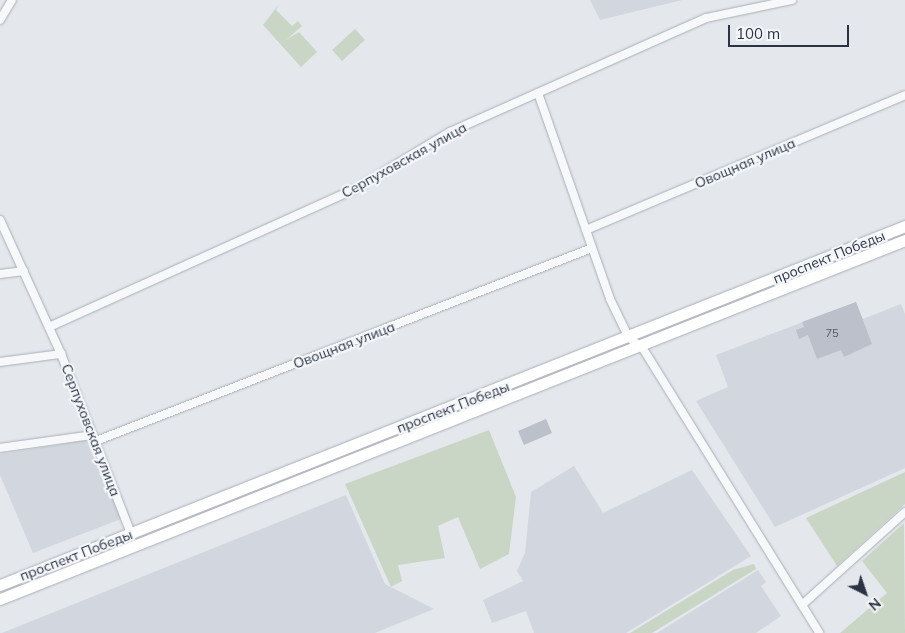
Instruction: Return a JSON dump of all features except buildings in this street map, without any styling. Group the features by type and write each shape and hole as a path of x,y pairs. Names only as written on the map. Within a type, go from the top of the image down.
{"main road":[{"name":"проспект Победы","path":"0,585 629,338 905,226"},
{"name":"проспект Победы","path":"0,599 642,347 905,240"}],"street":[{"path":"0,20 12,0"},
{"name":"Серпуховская улица","path":"49,327 355,189 450,132 706,18 792,0"},
{"path":"538,93 592,248 629,338 642,347 803,604 819,633"},
{"name":"Овощная улица","path":"586,230 905,95"},
{"name":"Серпуховская улица","path":"0,220 61,354 131,534"},
{"name":"Овощная улица","path":"0,448 95,438 592,248"},
{"path":"0,274 24,271"},
{"path":"0,362 61,354"},
{"path":"803,604 905,512"}],"shaded area":[{"path":"590,0 682,0 600,20"},
{"path":"856,302 863,319 901,304 905,314 905,468 775,527 696,401 728,387 716,355"},
{"path":"88,440 121,519 33,553 0,475 0,454"},
{"path":"574,466 603,513 692,470 751,556 626,633 534,633 526,611 492,623 483,600 523,581 517,571 525,553 531,492"},
{"path":"346,495 385,584 434,609 375,633 2,633"},
{"path":"758,570 766,582 761,586 781,616 756,633 657,633"}],"green space":[{"path":"279,4 276,10 292,26 298,21 302,26 286,40 299,32 317,52 301,67 263,25"},
{"path":"355,29 365,40 342,61 332,50"},
{"path":"489,430 516,497 509,554 480,569 458,517 438,526 445,558 398,565 402,581 391,587 345,484"},
{"path":"905,472 905,504 837,566 806,518"},
{"path":"904,523 905,633 840,633 887,593 862,561"},
{"path":"754,564 756,569 652,633 630,633 733,570"}]}
